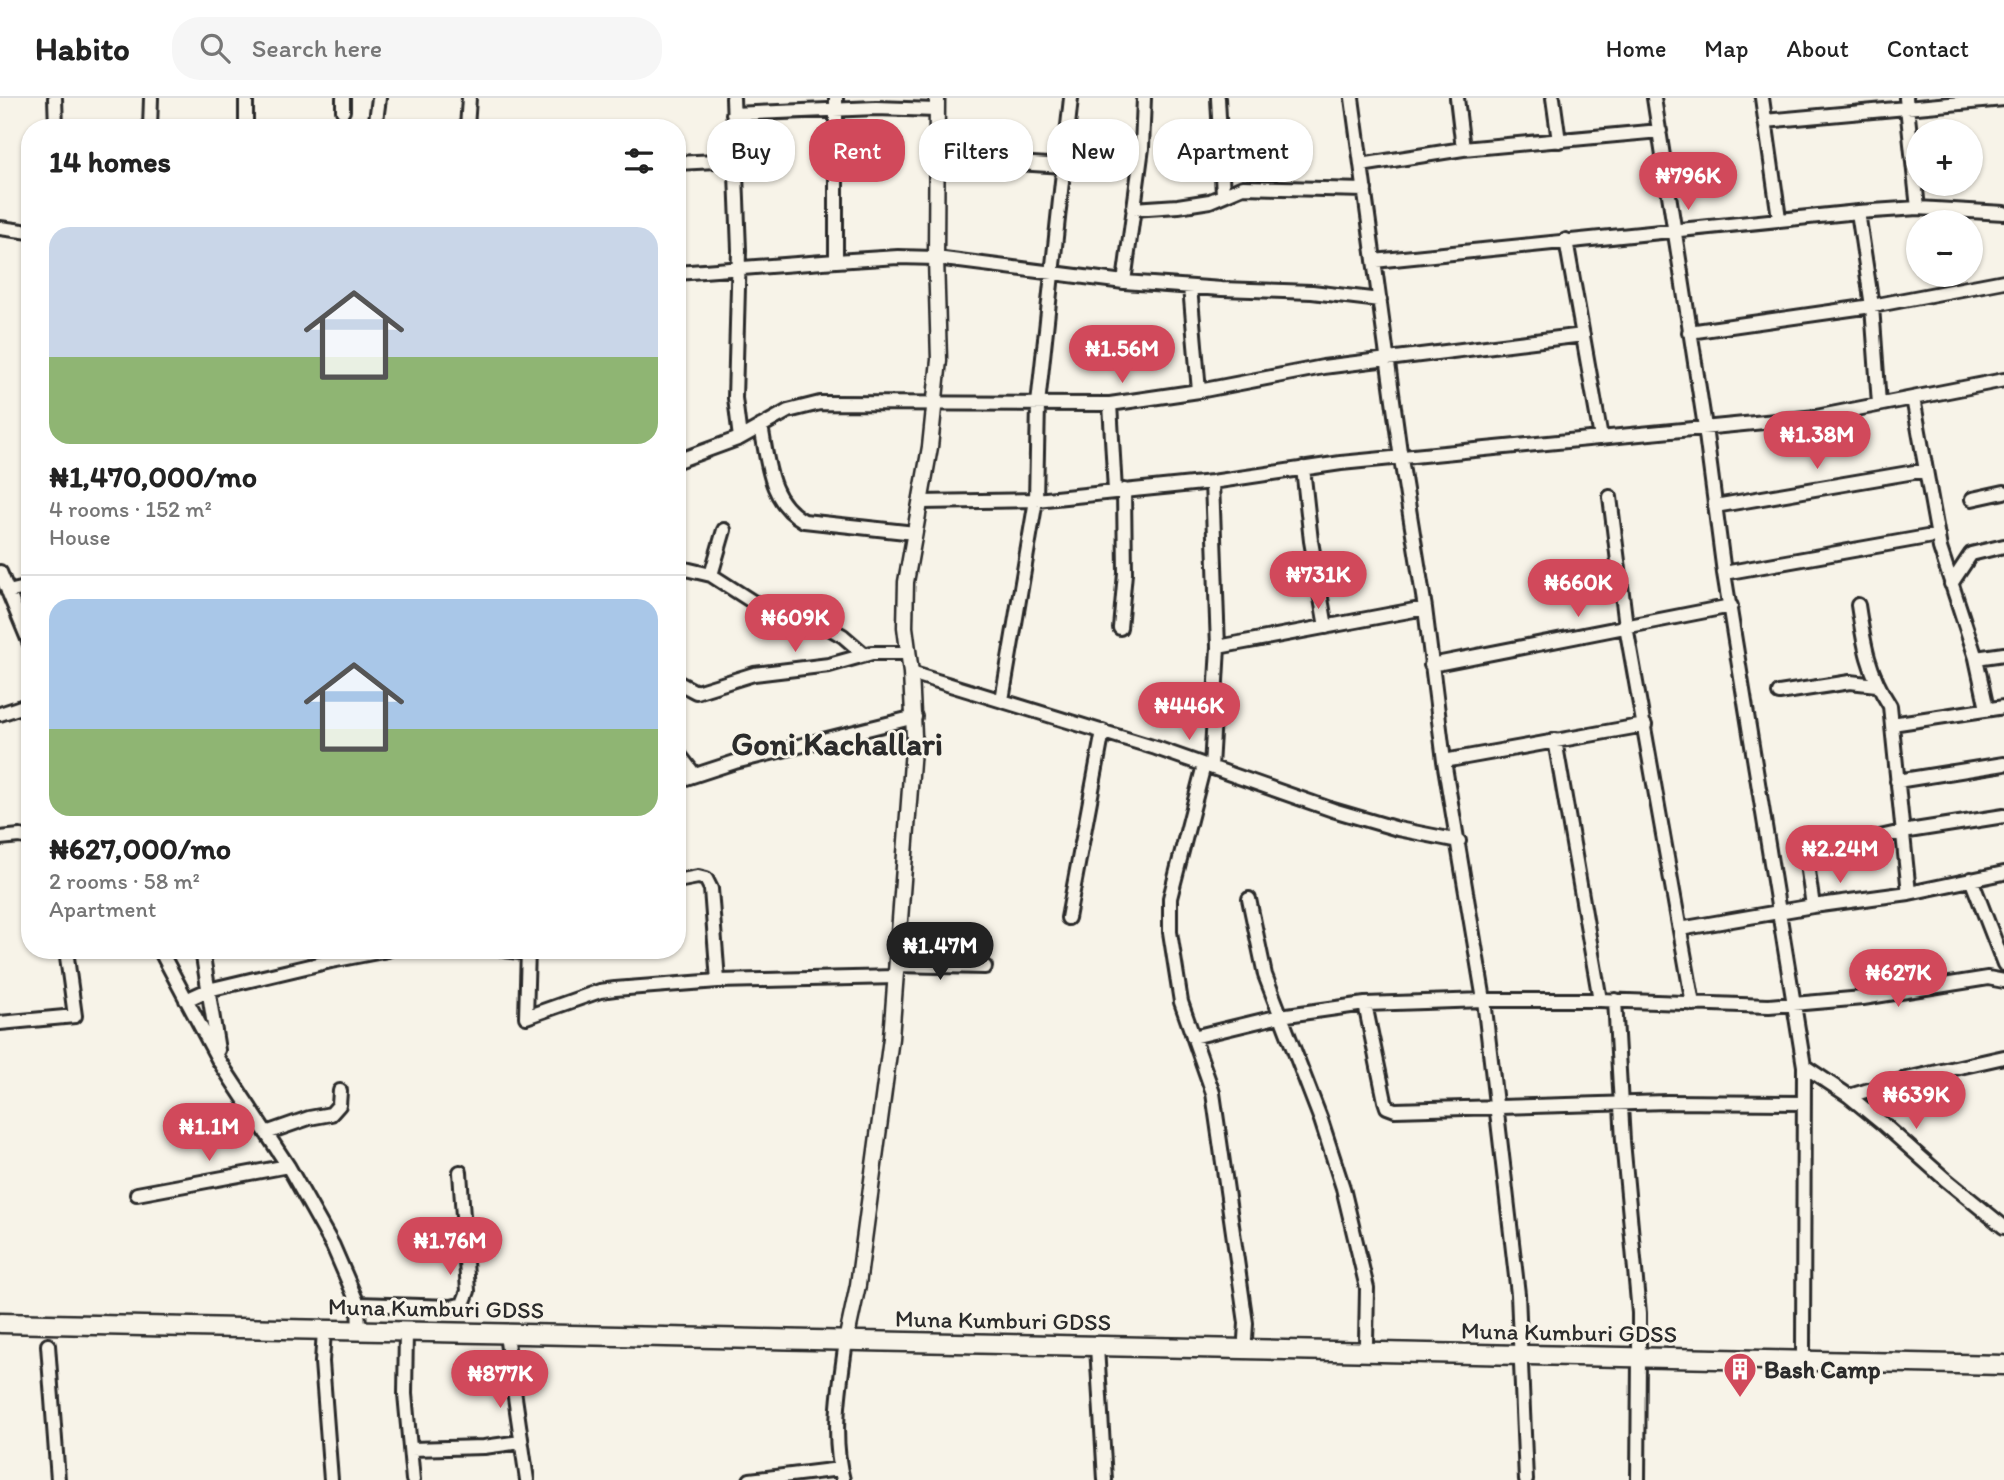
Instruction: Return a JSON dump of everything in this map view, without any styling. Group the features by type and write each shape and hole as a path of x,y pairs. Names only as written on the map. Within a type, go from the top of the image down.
{"highway":[{"name":"Muna Kumburi GDSS","path":"0,1313 359,1318 1097,1347 1639,1352 2004,1365"},
{"name":"Muna Kumburi GDSS","path":"0,1323 324,1330 359,1318 406,1332 506,1335 1245,1339 1520,1350"},
{"name":"Muna Kumburi GDSS","path":"1639,1352 2004,1354"}],"main road":[{"path":"847,1336 860,1273 890,1049 896,971 915,718 907,653 906,582 930,447 939,360 935,182"}],"street":[{"path":"55,98 56,119"},
{"path":"150,119 151,98"},
{"path":"246,98 246,119"},
{"path":"376,119 379,98"},
{"path":"468,119 469,98"},
{"path":"733,98 733,119"},
{"path":"1069,119 1071,98"},
{"path":"1124,282 1142,148 1144,98"},
{"path":"1218,98 1223,195"},
{"path":"1352,98 1401,458 1425,608 1444,761 1460,841 1485,1000 1518,1294 1526,1480"},
{"path":"1457,98 1463,149"},
{"path":"1553,98 1559,141"},
{"path":"1654,98 1706,427 1724,573 1804,1066 1802,1351"},
{"path":"1762,98 1779,218"},
{"path":"1765,121 1907,103 2004,99"},
{"path":"1907,103 1918,208"},
{"path":"733,114 836,104 876,108 937,104"},
{"path":"836,104 836,261"},
{"path":"1361,164 1463,149 1660,131"},
{"path":"686,163 707,161"},
{"path":"736,182 738,270 735,398 740,438"},
{"path":"1002,700 1035,499 1038,404 1062,182"},
{"path":"1133,209 1210,201 1243,187 1365,190"},
{"path":"1374,261 1779,218 1918,208 2004,213"},
{"path":"1858,212 1872,306 1879,404"},
{"path":"0,228 21,231"},
{"path":"1566,240 1601,438"},
{"path":"686,273 898,257 936,258 1124,282 1312,292 1380,300"},
{"path":"1689,332 1872,306 2004,281"},
{"path":"1190,287 1199,391"},
{"path":"686,458 740,438 788,411 820,403 1110,404 1199,391 1323,367 1583,335"},
{"path":"921,502 1035,499 1120,491 1212,482 1303,468 1816,416 2004,380"},
{"path":"1913,398 1938,535 1976,658 1987,709"},
{"path":"1110,404 1125,560 1120,628"},
{"path":"761,426 771,477 780,500 791,514 804,521 915,533"},
{"path":"1303,468 1311,541 1326,626"},
{"path":"1715,506 1926,470"},
{"path":"1212,482 1218,647 1207,766 1170,898 1169,917 1181,1002 1213,1093 1246,1323 1245,1339"},
{"path":"1972,499 2004,492"},
{"path":"1610,497 1626,626 1693,1004"},
{"path":"710,575 724,530"},
{"path":"1724,573 1938,535"},
{"path":"1951,584 1971,554 2004,546"},
{"path":"686,568 710,575 753,602 824,625 843,636 865,655"},
{"path":"0,572 21,623"},
{"path":"8,592 21,589"},
{"path":"1431,665 1731,606"},
{"path":"1858,606 1866,657 1877,685 1890,706 1909,893"},
{"path":"1218,647 1425,608"},
{"path":"686,687 696,692 754,674 829,665 865,655 907,653"},
{"path":"1976,658 2004,654"},
{"path":"911,673 1103,731 1333,810 1398,829 1460,841"},
{"path":"1779,693 1850,682 1877,685"},
{"path":"1892,724 2004,706"},
{"path":"0,714 21,707"},
{"path":"686,777 915,718"},
{"path":"1444,761 1645,725"},
{"path":"1068,918 1103,731"},
{"path":"1555,740 1600,1000"},
{"path":"686,764 694,774"},
{"path":"1897,781 2004,764"},
{"path":"1813,906 1806,857 1808,853 1902,832 2004,816"},
{"path":"0,838 21,836"},
{"path":"1680,929 1909,893 2004,873"},
{"path":"686,879 698,877 706,879 711,889 718,981"},
{"path":"1971,879 2004,964"},
{"path":"1249,900 1265,975 1321,1120 1343,1188 1367,1288 1366,1342"},
{"path":"0,1023 75,1016 67,959"},
{"path":"165,959 219,1061 288,1166 333,1245 359,1318 463,1304 468,1291 460,1172"},
{"path":"203,959 219,1061"},
{"path":"186,1000 208,990 341,959"},
{"path":"528,959 526,1017 600,991 718,981 985,967"},
{"path":"1193,1037 1280,1016 1364,1004 1615,1000 1730,1006 1795,1005 1863,998 1988,978 2004,981"},
{"path":"1615,1000 1620,1103 1639,1313 1638,1480"},
{"path":"1364,1004 1387,1107 1395,1110 1620,1103 1804,1103"},
{"path":"1849,1096 1902,1080 2004,1057"},
{"path":"1804,1066 1849,1096 2004,1227"},
{"path":"266,1133 309,1118 331,1114 339,1105 340,1091"},
{"path":"137,1194 288,1166"},
{"path":"324,1330 322,1362 331,1480"},
{"path":"406,1332 405,1394 413,1480"},
{"path":"506,1335 527,1480"},
{"path":"750,1480 842,1475 837,1446 839,1393 847,1336"},
{"path":"48,1345 58,1480"},
{"path":"1097,1347 1104,1480"},
{"path":"411,1449 484,1447 521,1442"}],"place":[{"name":"Bash Camp","path":"1740,1399"}],"district":[{"name":"Goni Kachallari","path":"837,744"}]}
